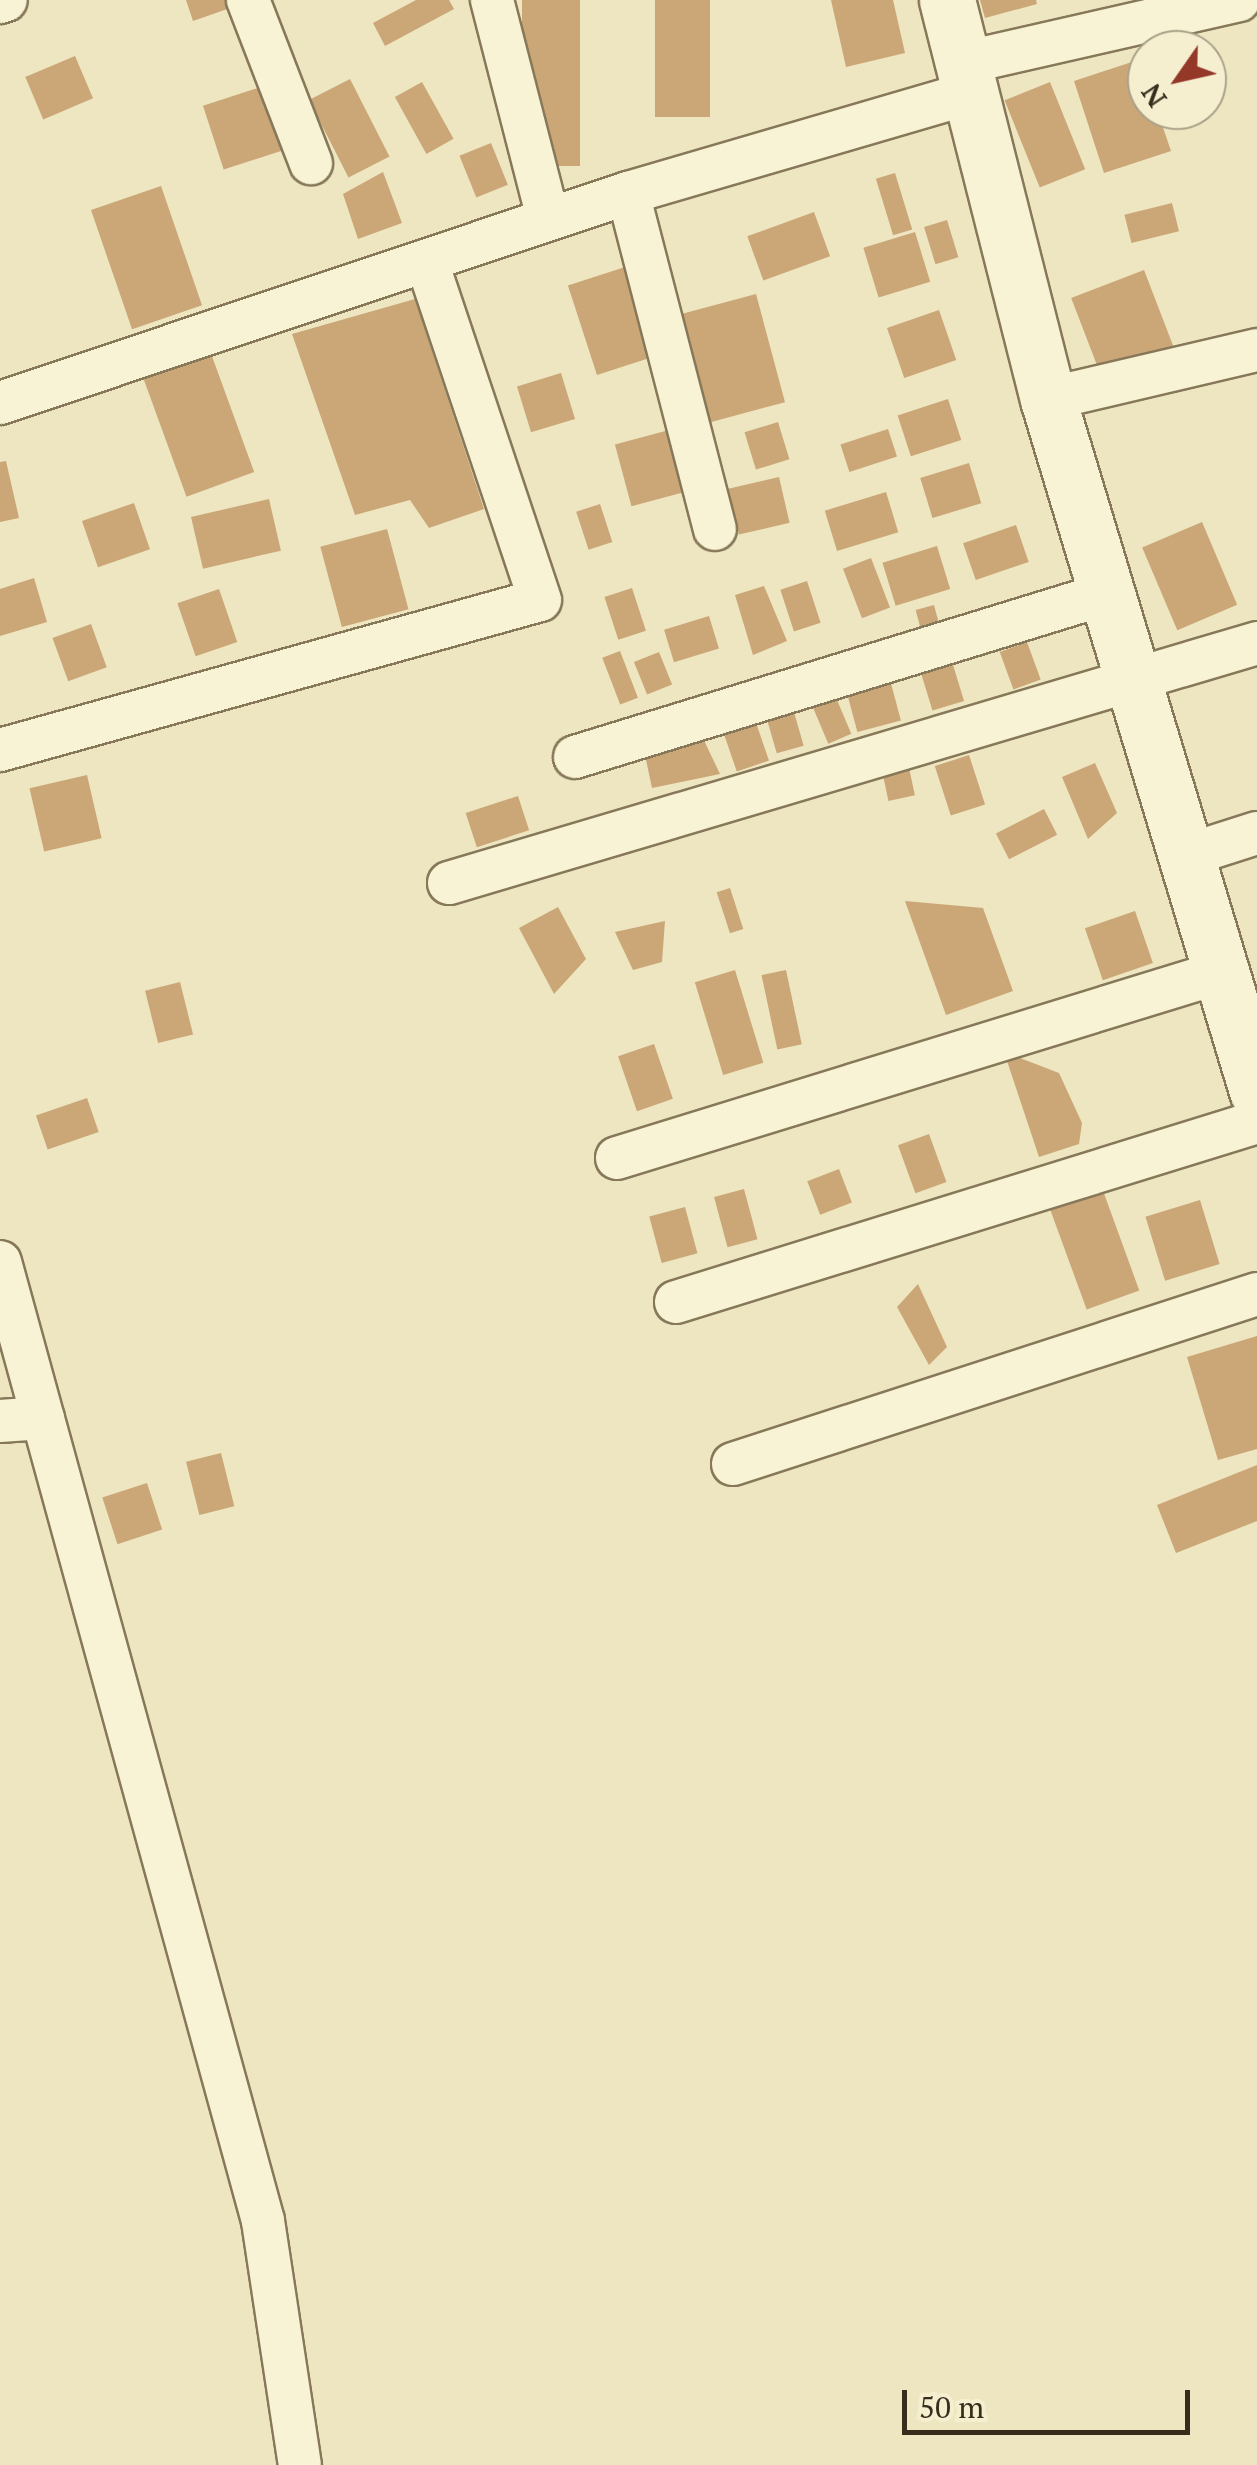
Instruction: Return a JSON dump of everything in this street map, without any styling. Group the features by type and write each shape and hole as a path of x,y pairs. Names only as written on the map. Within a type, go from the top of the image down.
{"street":[{"path":"248,0 311,164"},
{"path":"492,0 548,218"},
{"path":"947,0 961,79 1048,399 1191,854 1257,1091"},
{"path":"0,403 428,262 961,79 1238,0"},
{"path":"628,193 715,529"},
{"path":"0,750 540,600 428,262"},
{"path":"1048,399 1257,350"},
{"path":"574,758 1108,593"},
{"path":"449,882 1136,685 1257,643"},
{"path":"1191,854 1257,833"},
{"path":"617,1158 1224,971"},
{"path":"676,1302 1257,1122"},
{"path":"0,1262 264,2221 300,2465"},
{"path":"733,1464 1257,1294"},
{"path":"0,1422 43,1418"}],"building":[{"path":"186,0 231,0 233,7 193,21"},
{"path":"416,0 449,0 454,9 385,46 373,23"},
{"path":"522,0 580,0 580,166 522,166"},
{"path":"655,0 710,0 710,117 655,117"},
{"path":"831,0 893,0 905,53 846,67"},
{"path":"980,0 1036,0 1037,4 985,18"},
{"path":"75,56 93,98 43,119 25,77"},
{"path":"1127,64 1127,130 1164,130 1171,151 1104,173 1074,81"},
{"path":"350,79 389,157 349,177 309,100"},
{"path":"422,82 454,139 426,154 395,97"},
{"path":"1050,82 1085,169 1040,188 1005,100"},
{"path":"261,87 282,151 224,170 203,106"},
{"path":"491,143 508,185 476,197 459,156"},
{"path":"383,172 402,223 358,239 343,194"},
{"path":"895,173 912,229 893,235 876,179"},
{"path":"161,186 202,305 132,329 91,210"},
{"path":"1172,203 1179,231 1131,243 1124,215"},
{"path":"814,212 830,256 763,280 747,236"},
{"path":"947,220 958,257 935,264 924,227"},
{"path":"915,232 930,282 879,298 863,248"},
{"path":"625,267 654,356 597,375 568,286"},
{"path":"1144,270 1174,349 1102,377 1071,298"},
{"path":"756,294 785,402 705,424 676,315"},
{"path":"415,299 484,509 429,528 410,500 355,515 292,334"},
{"path":"939,310 956,360 904,378 887,328"},
{"path":"209,348 254,472 186,497 141,373"},
{"path":"561,373 575,419 531,432 517,386"},
{"path":"948,399 961,440 911,456 898,415"},
{"path":"778,422 789,459 756,470 745,432"},
{"path":"888,429 897,457 849,472 840,444"},
{"path":"669,430 686,492 631,506 615,444"},
{"path":"6,461 19,518 0,522 0,462"},
{"path":"969,463 981,503 933,518 920,478"},
{"path":"779,477 790,523 739,534 728,489"},
{"path":"886,492 898,532 837,551 825,511"},
{"path":"269,499 281,551 203,569 191,517"},
{"path":"134,503 150,549 98,567 82,521"},
{"path":"600,504 612,542 589,550 576,512"},
{"path":"1202,522 1237,605 1177,630 1142,547"},
{"path":"1016,525 1029,562 976,580 963,543"},
{"path":"387,529 408,609 342,627 320,547"},
{"path":"937,546 950,589 896,606 882,563"},
{"path":"871,558 890,607 862,618 843,569"},
{"path":"34,578 47,622 0,636 0,589"},
{"path":"807,581 821,623 794,631 780,590"},
{"path":"764,586 787,641 753,655 735,595"},
{"path":"632,588 646,631 618,640 604,597"},
{"path":"219,589 237,642 196,656 177,603"},
{"path":"934,605 943,638 924,643 916,610"},
{"path":"709,616 719,649 674,662 664,630"},
{"path":"91,624 107,667 68,681 52,638"},
{"path":"1027,642 1041,680 1013,690 1000,652"},
{"path":"620,651 638,698 620,704 602,658"},
{"path":"659,652 672,684 647,695 634,662"},
{"path":"950,655 964,701 932,711 918,665"},
{"path":"889,676 901,720 857,732 846,688"},
{"path":"831,686 851,734 828,744 808,696"},
{"path":"794,712 804,746 777,753 767,720"},
{"path":"754,717 769,760 737,772 722,728"},
{"path":"699,730 720,774 652,788 645,755"},
{"path":"969,755 985,804 951,816 935,766"},
{"path":"908,763 915,795 888,801 882,769"},
{"path":"1095,763 1117,813 1088,839 1062,777"},
{"path":"87,775 102,838 44,852 30,788"},
{"path":"518,796 529,830 477,847 466,813"},
{"path":"1044,809 1057,835 1009,859 996,834"},
{"path":"730,888 743,929 730,933 717,892"},
{"path":"905,901 983,908 1013,991 946,1015"},
{"path":"558,907 586,959 554,994 519,928"},
{"path":"1135,911 1153,963 1103,980 1085,928"},
{"path":"665,921 662,962 633,970 615,932"},
{"path":"735,970 763,1063 723,1075 695,982"},
{"path":"786,970 802,1044 777,1050 762,975"},
{"path":"180,982 193,1034 158,1043 145,991"},
{"path":"654,1044 673,1099 637,1111 618,1056"},
{"path":"1004,1052 1059,1073 1082,1123 1079,1144 1039,1157"},
{"path":"87,1098 99,1132 48,1150 36,1116"},
{"path":"929,1134 946,1182 915,1193 898,1145"},
{"path":"839,1169 852,1203 820,1215 807,1181"},
{"path":"1102,1188 1139,1290 1087,1310 1049,1207"},
{"path":"744,1189 757,1239 728,1247 714,1197"},
{"path":"1200,1200 1220,1264 1165,1281 1145,1217"},
{"path":"685,1207 697,1253 662,1263 649,1217"},
{"path":"918,1284 947,1347 929,1365 897,1307"},
{"path":"1257,1336 1257,1449 1218,1460 1187,1357"},
{"path":"221,1453 234,1506 199,1515 186,1462"},
{"path":"1257,1465 1257,1521 1176,1553 1157,1505"},
{"path":"147,1483 162,1530 117,1544 102,1498"}]}
